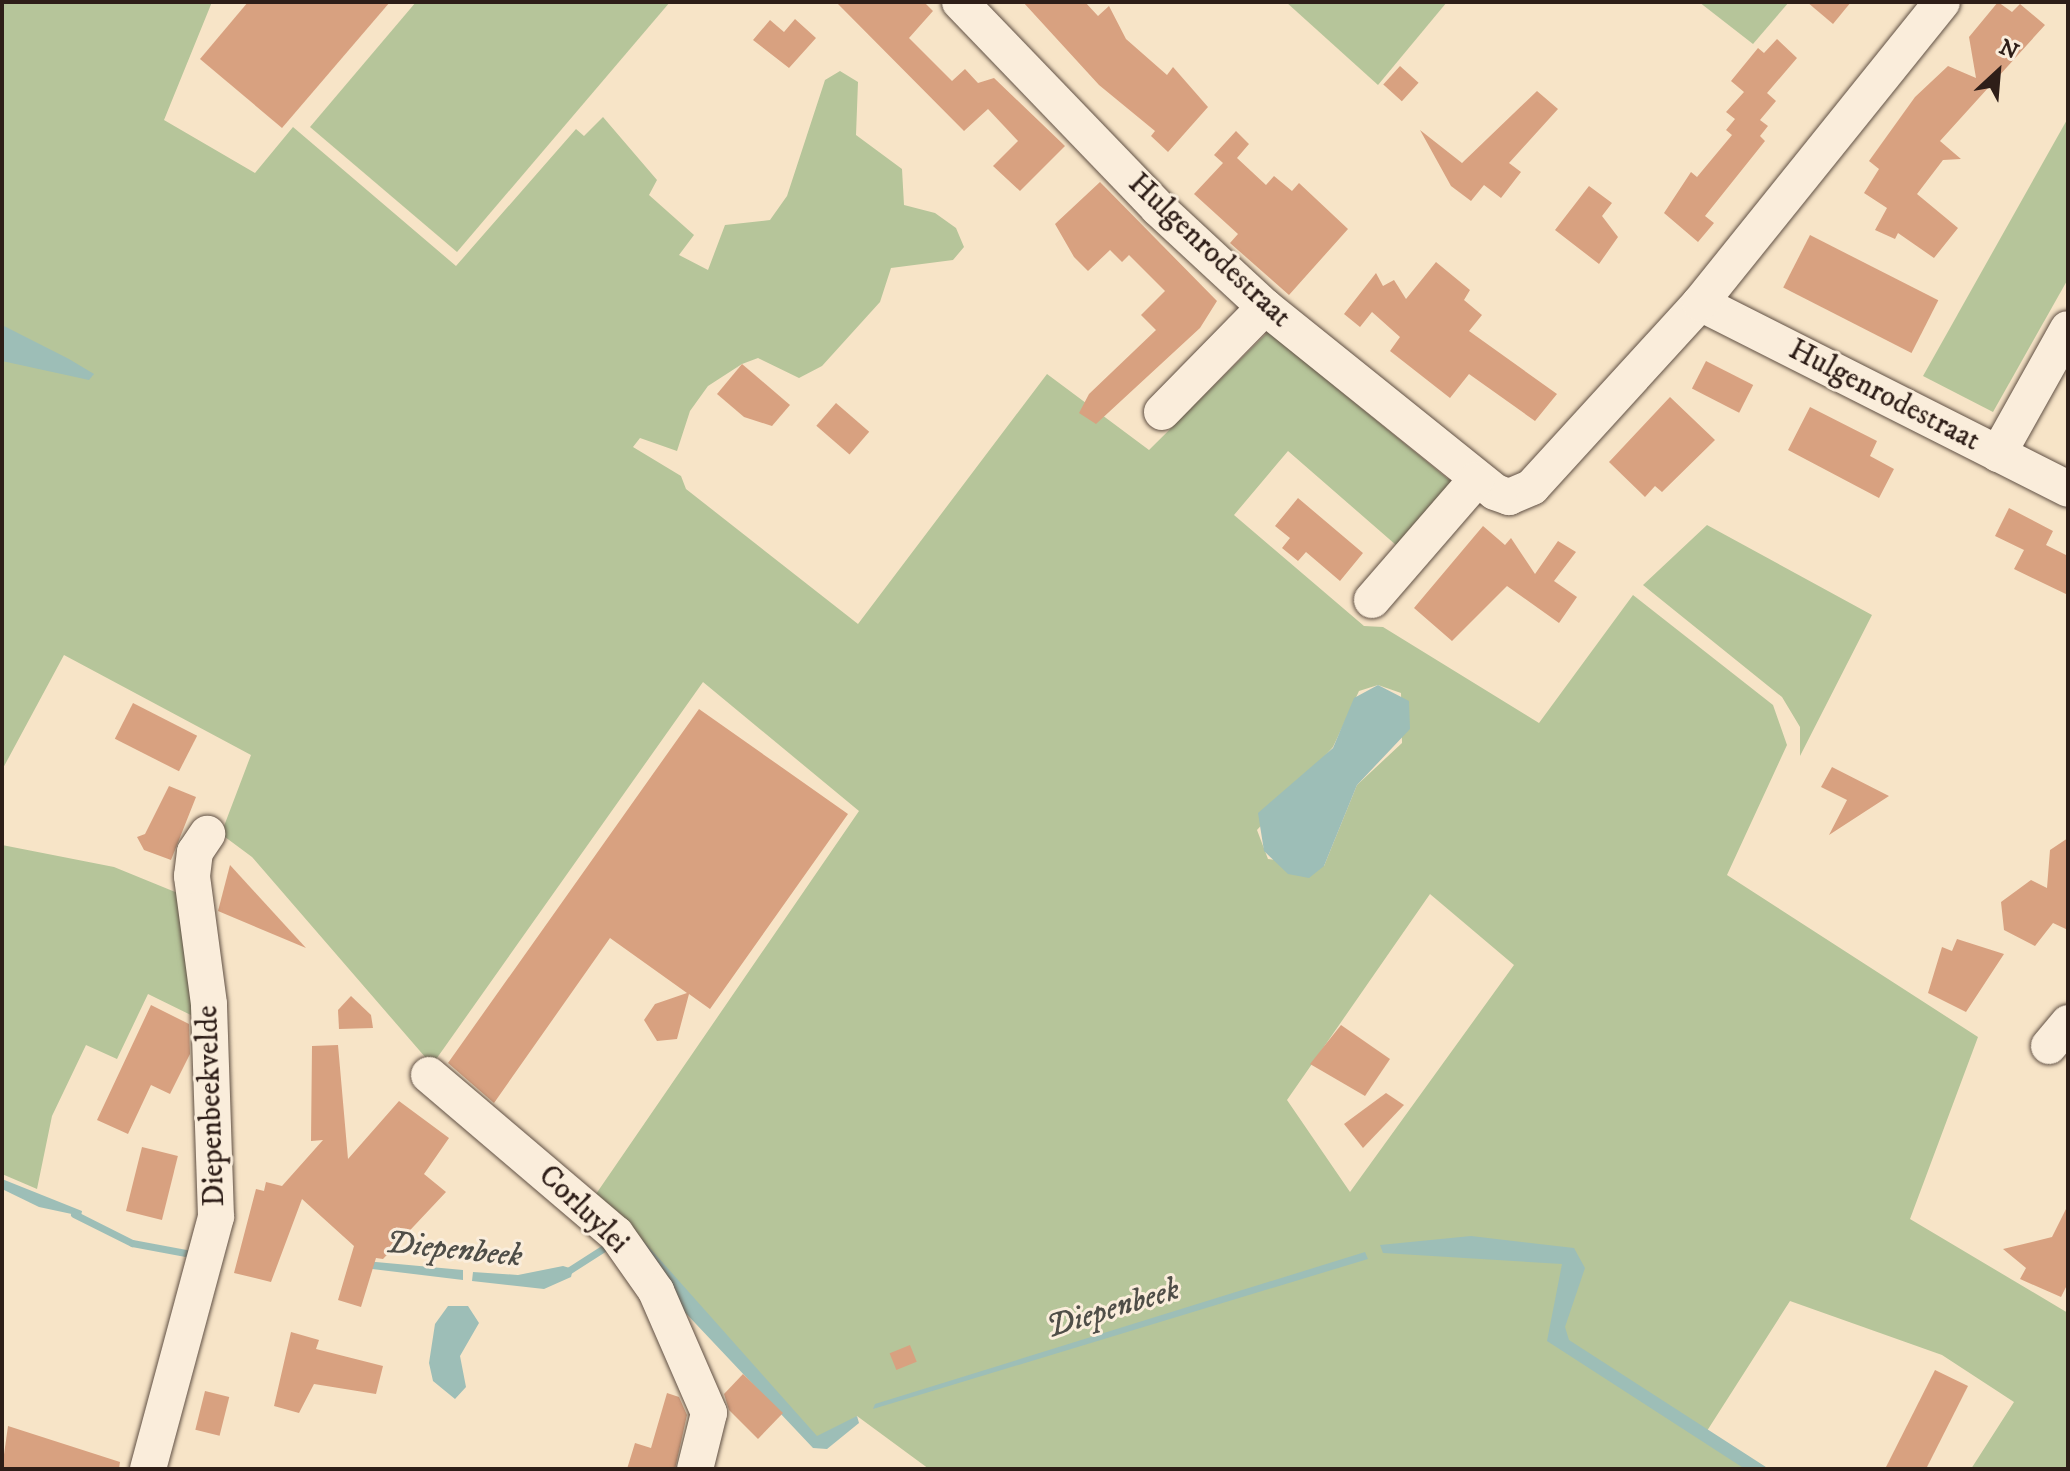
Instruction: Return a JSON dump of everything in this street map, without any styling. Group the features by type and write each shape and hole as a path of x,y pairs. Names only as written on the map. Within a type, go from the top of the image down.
{"street":[{"name":"Hulgenrodestraat","path":"960,2 1158,208 1265,307 1476,480 1509,497 1532,487 1700,303 1942,2"},
{"name":"Hulgenrodestraat","path":"1700,303 2068,489"},
{"path":"1162,412 1265,307"},
{"path":"1998,454 2068,329"},
{"path":"1372,600 1476,480"},
{"name":"Diepenbeekvelde","path":"148,1469 216,1217 209,1004 192,876 195,852 207,834"},
{"name":"Corluylei","path":"429,1075 616,1234 656,1291 709,1413 695,1469"}],"green space":[{"path":"2,2 212,2 164,120 255,173 293,127 456,266 576,129 584,136 603,117 657,180 649,195 694,235 679,255 708,270 725,225 770,220 787,196 825,80 840,71 858,82 856,135 902,169 904,205 935,213 956,228 964,247 953,260 891,268 880,302 822,366 799,378 758,358 742,364 708,386 690,411 677,451 640,438 633,447 681,476 686,489 858,624 1047,374 1149,450 1268,332 1453,483 1396,545 1288,451 1234,515 1364,626 1383,627 1539,723 1633,595 1773,705 1787,745 1727,875 1978,1037 1910,1219 2068,1313 2068,1469 1971,1469 2014,1402 1942,1355 1790,1301 1705,1434 1757,1469 929,1469 857,1416 818,1448 596,1194 859,811 703,682 432,1065 252,857 221,834 251,755 64,655 2,770","holes":["1378,685 1401,693 1402,743 1357,785 1324,866 1268,859 1257,830 1333,747 1359,691","1430,894 1514,965 1350,1192 1287,1100"]},
{"path":"416,2 670,2 457,252 310,127"},
{"path":"1286,2 1447,2 1378,85"},
{"path":"1699,2 1789,2 1753,44"},
{"path":"2068,118 2068,279 1993,412 1923,376"},
{"path":"1707,525 1872,615 1800,756 1800,727 1782,697 1643,585"},
{"path":"2,845 114,867 185,896 201,1020 148,994 117,1059 86,1045 52,1116 37,1189 2,1174"}],"water":[{"path":"2,325 94,374 89,380 2,361"},
{"path":"1378,685 1409,701 1410,729 1357,785 1324,866 1309,878 1288,874 1264,851 1258,813 1333,748 1354,698"},
{"path":"2,1179 82,1211 81,1216 39,1207 2,1189"},
{"path":"639,1236 817,1436 857,1416 859,1423 827,1449 813,1448 679,1306"},
{"path":"1471,1236 1574,1248 1585,1268 1565,1327 1569,1340 1769,1469 1745,1469 1547,1341 1562,1264 1383,1253 1380,1245"},
{"path":"1365,1252 1368,1259 873,1409 875,1404"},
{"path":"365,1261 463,1270 463,1280 364,1268"},
{"path":"563,1266 573,1269 571,1277 544,1289 472,1281 473,1272 518,1275"},
{"path":"448,1306 468,1306 479,1323 460,1356 466,1387 455,1399 433,1381 429,1363 435,1324"}],"building":[{"path":"248,2 390,2 282,128 200,59"},
{"path":"836,2 924,2 933,11 909,38 952,81 965,69 978,83 994,78 1065,146 1020,191 993,166 1018,141 988,109 964,131"},
{"path":"1023,2 1085,2 1098,16 1109,6 1126,39 1167,75 1173,67 1208,107 1168,152 1151,136 1155,131 1099,85"},
{"path":"1807,2 1851,2 1833,24"},
{"path":"1998,2 2012,12 2020,4 2045,25 1940,141 1961,159 1943,160 1917,194 1958,228 1934,258 1898,233 1895,239 1875,230 1887,208 1864,193 1879,169 1869,161 1915,97 1948,66 1976,78 1969,37"},
{"path":"795,19 816,38 789,68 753,40 770,20 784,32"},
{"path":"1777,39 1797,58 1767,93 1776,101 1760,120 1768,126 1760,136 1765,141 1705,216 1714,223 1698,242 1664,213 1691,172 1697,177 1732,135 1726,130 1735,119 1726,112 1744,92 1731,81 1758,48 1764,53"},
{"path":"1400,66 1419,83 1402,101 1383,85"},
{"path":"1537,91 1558,109 1509,163 1521,172 1501,198 1484,185 1471,201 1451,186 1420,130 1462,163"},
{"path":"1236,131 1249,144 1237,158 1266,185 1274,176 1292,191 1299,183 1348,229 1289,295 1230,243 1238,234 1194,194 1223,163 1214,155"},
{"path":"1100,182 1217,301 1200,328 1096,424 1079,413 1089,394 1156,330 1141,315 1165,291 1129,255 1122,262 1110,250 1088,271 1074,257 1055,224"},
{"path":"1589,186 1612,203 1602,216 1618,237 1599,264 1555,230"},
{"path":"1810,235 1938,300 1912,353 1783,288"},
{"path":"1436,262 1470,290 1464,300 1482,315 1469,331 1557,394 1535,421 1469,374 1450,398 1390,351 1400,337 1372,312 1360,327 1344,314 1376,273 1383,286 1394,280 1406,299"},
{"path":"1706,361 1753,385 1739,413 1692,389"},
{"path":"742,364 790,405 772,426 744,417 717,394"},
{"path":"1670,397 1715,440 1662,492 1655,486 1645,497 1609,462"},
{"path":"836,403 869,432 850,455 816,426"},
{"path":"1810,407 1877,441 1870,456 1894,469 1879,498 1788,450"},
{"path":"1298,498 1363,553 1340,581 1306,552 1298,561 1282,548 1290,538 1275,526"},
{"path":"2009,508 2053,531 2046,545 2068,556 2068,595 2014,569 2024,550 1995,536"},
{"path":"1483,526 1505,545 1511,538 1535,574 1558,541 1576,552 1554,581 1577,597 1559,623 1507,586 1452,641 1414,608"},
{"path":"133,703 197,736 179,771 115,739"},
{"path":"699,709 848,814 710,1009 689,994 677,1039 657,1041 644,1020 655,1004 687,993 610,938 494,1103 448,1063"},
{"path":"1832,767 1889,796 1829,835 1847,800 1821,787"},
{"path":"169,786 196,797 171,860 144,850 137,837 145,834"},
{"path":"2068,838 2068,930 2053,923 2035,946 2004,930 2001,902 2031,880 2047,888 2050,850"},
{"path":"230,865 306,948 218,911"},
{"path":"1957,939 2004,954 1966,1012 1928,993 1942,947 1952,951"},
{"path":"351,996 371,1015 373,1028 339,1029 338,1010"},
{"path":"151,1005 189,1024 190,1054 170,1094 151,1085 128,1134 97,1120"},
{"path":"1341,1025 1390,1059 1365,1096 1310,1064"},
{"path":"338,1045 348,1159 399,1101 449,1138 424,1174 446,1192 383,1259 376,1258 361,1307 338,1300 354,1246 302,1199 271,1282 234,1273 256,1189 264,1191 266,1182 282,1186 323,1140 311,1141 312,1046"},
{"path":"1386,1093 1404,1105 1363,1148 1344,1124"},
{"path":"142,1147 178,1156 162,1220 126,1211"},
{"path":"2068,1205 2068,1283 2061,1297 2020,1279 2026,1268 2003,1249 2052,1237"},
{"path":"291,1332 319,1340 316,1349 383,1366 376,1394 314,1384 299,1413 274,1406"},
{"path":"910,1345 917,1362 896,1370 890,1353"},
{"path":"1935,1370 1968,1386 1926,1469 1885,1469"},
{"path":"743,1374 783,1413 758,1439 729,1410 724,1394"},
{"path":"205,1391 229,1397 220,1436 195,1430"},
{"path":"667,1393 679,1397 687,1415 675,1469 627,1469 635,1443 651,1448"},
{"path":"8,1426 120,1462 119,1469 2,1469"}],"waterway":[{"name":"Diepenbeek","path":"74,1214 132,1243 191,1254"},
{"name":"Diepenbeek","path":"565,1273 607,1246"}]}
